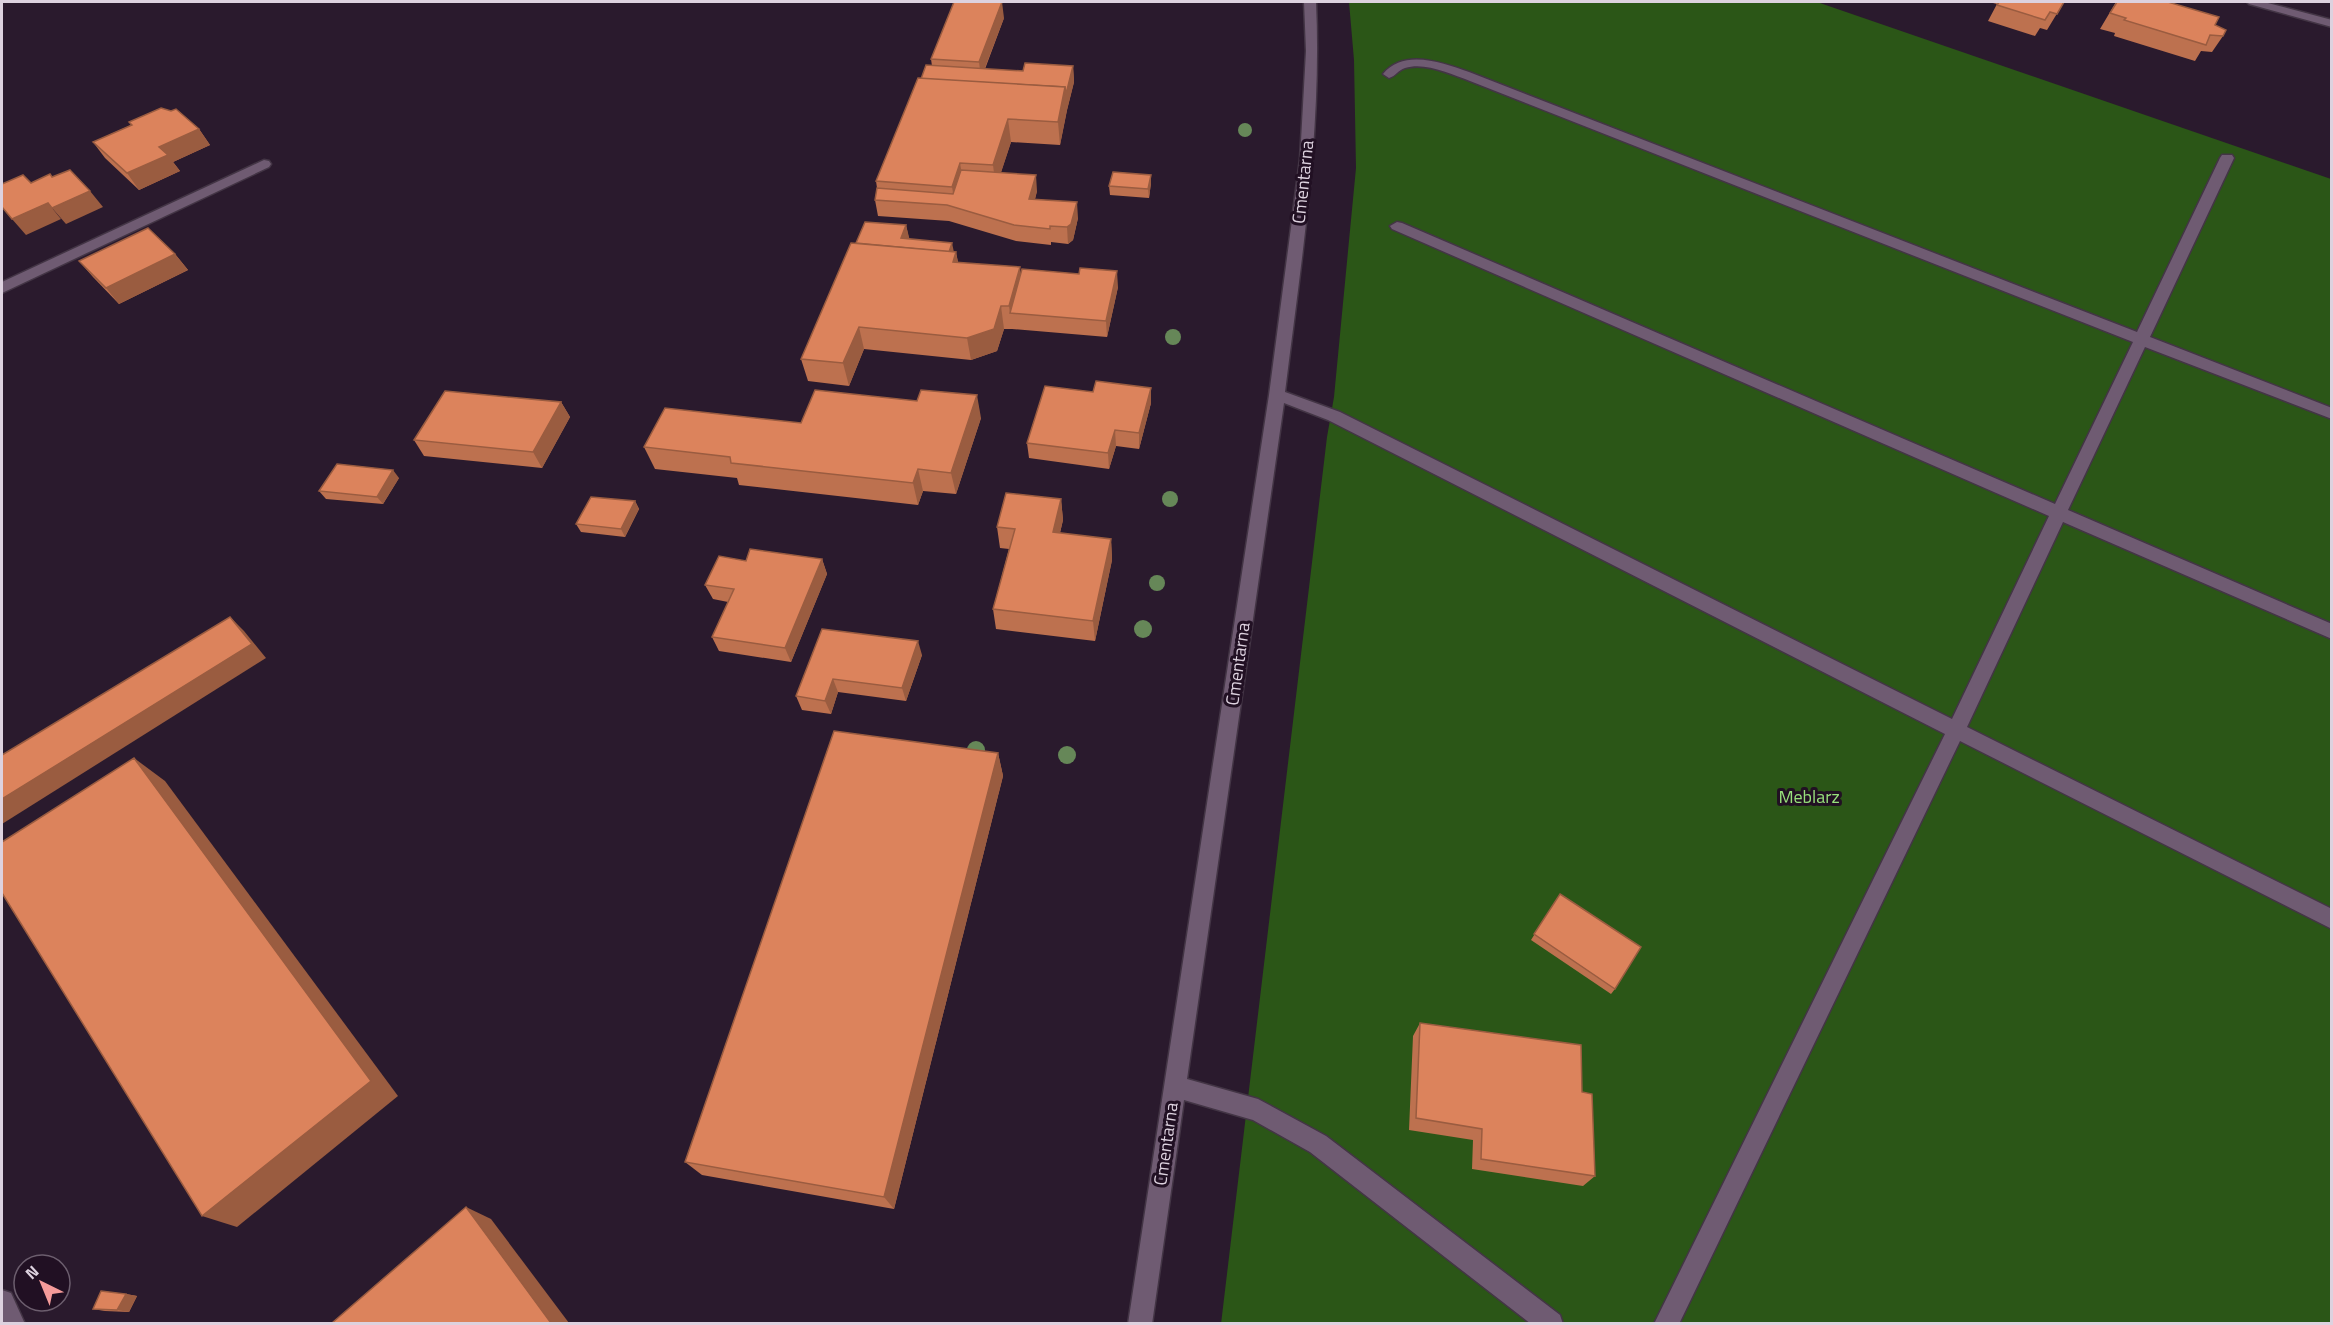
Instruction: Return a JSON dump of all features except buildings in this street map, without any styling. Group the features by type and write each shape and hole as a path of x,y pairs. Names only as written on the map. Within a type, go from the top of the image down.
{"street":[{"name":"Cmentarna","path":"1140,1323 1277,395 1307,159 1312,51 1310,2"},
{"path":"2253,2 2331,24"},
{"path":"1389,74 1398,65 1406,64 1425,64 1453,71 2331,414"},
{"path":"1666,1323 1956,730 2227,158"},
{"path":"2,288 264,164"},
{"path":"1397,226 2058,511 2331,632"},
{"path":"1277,395 1334,416 2331,920"},
{"path":"1174,1088 1220,1098 1258,1110 1318,1144 1551,1323"},
{"path":"2,1302 13,1323"}],"green space":[{"name":"Meblarz","path":"1349,2 1817,2 2331,179 2331,1323 1221,1324 1327,437 1334,397 1356,168 1354,60"}]}
